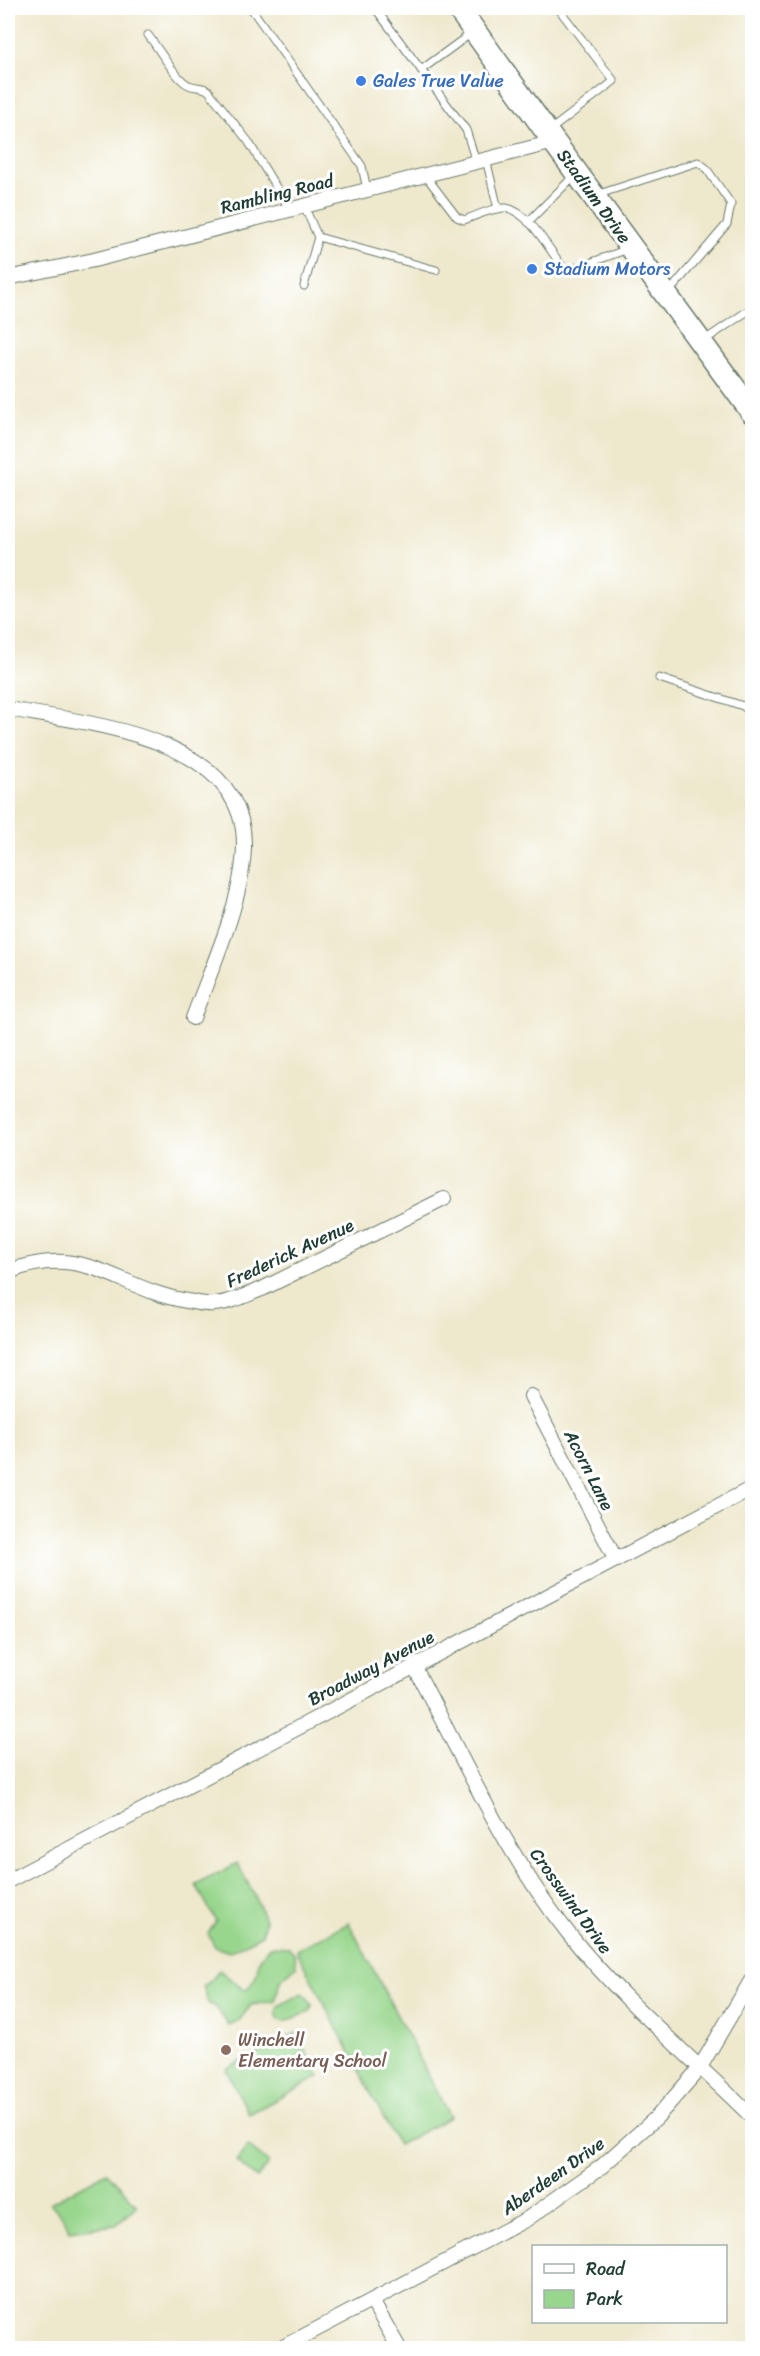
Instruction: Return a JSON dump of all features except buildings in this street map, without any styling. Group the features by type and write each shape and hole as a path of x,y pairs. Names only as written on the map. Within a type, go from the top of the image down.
{"main road":[{"name":"Stadium Drive","path":"458,8 753,412"}],"street":[{"name":"Rambling Road","path":"8,278 94,260 481,161 550,137"},
{"path":"8,709 136,733 184,756 205,769 226,788 238,812 243,830 243,862 232,914 193,1018"},
{"name":"Frederick Avenue","path":"8,1272 46,1260 66,1261 97,1268 172,1298 212,1305 231,1301 262,1289 444,1199"},
{"name":"Acorn Lane","path":"531,1396 616,1560"},
{"name":"Broadway Avenue","path":"8,1881 753,1488"},
{"name":"Crosswind Drive","path":"414,1666 499,1826 530,1880 561,1924 625,1998 753,2117"},
{"name":"Aberdeen Drive","path":"281,2349 521,2222 549,2205 630,2142 657,2117 699,2069 753,1979"},
{"path":"372,2301 399,2349"}],"lane":[{"path":"251,8 362,166 367,190"},
{"path":"375,8 466,130 481,161 498,209"},
{"path":"550,137 614,81 558,8"},
{"path":"422,70 475,30"},
{"path":"148,35 180,78 189,86 200,86 208,90 318,237 436,270"},
{"path":"594,196 698,162 706,168 731,204 727,224 667,295"},
{"path":"528,222 577,174"},
{"path":"425,175 458,217 464,220 498,209 506,208 519,213 562,266 567,269 573,269 632,248"},
{"path":"304,286 318,237"},
{"path":"702,343 753,308"},
{"path":"659,678 743,706 753,714"},
{"path":"743,706 753,702"}],"green space":[{"path":"237,1863 265,1920 262,1935 229,1952 215,1947 208,1934 216,1921 196,1885"},
{"path":"349,1923 450,2117 398,2145 296,1950"},
{"path":"269,1946 289,1947 295,1954 296,1967 280,1981 275,2001 251,2005 238,2022 229,2026 216,2007 208,2003 203,1986 211,1981 219,1970 244,1990 255,1978 258,1962"},
{"path":"302,1993 307,1996 312,2005 310,2012 284,2022 279,2020 276,2013 278,2006"},
{"path":"296,2033 319,2077 249,2114 226,2069"},
{"path":"248,2146 269,2163 257,2178 236,2161"},
{"path":"107,2172 137,2205 116,2225 69,2231 64,2218 50,2203"}],"place":[{"name":"Gales True Value","path":"361,81"},
{"name":"Stadium Motors","path":"532,269"},
{"name":"Winchell Elementary School","path":"226,2050"}]}
